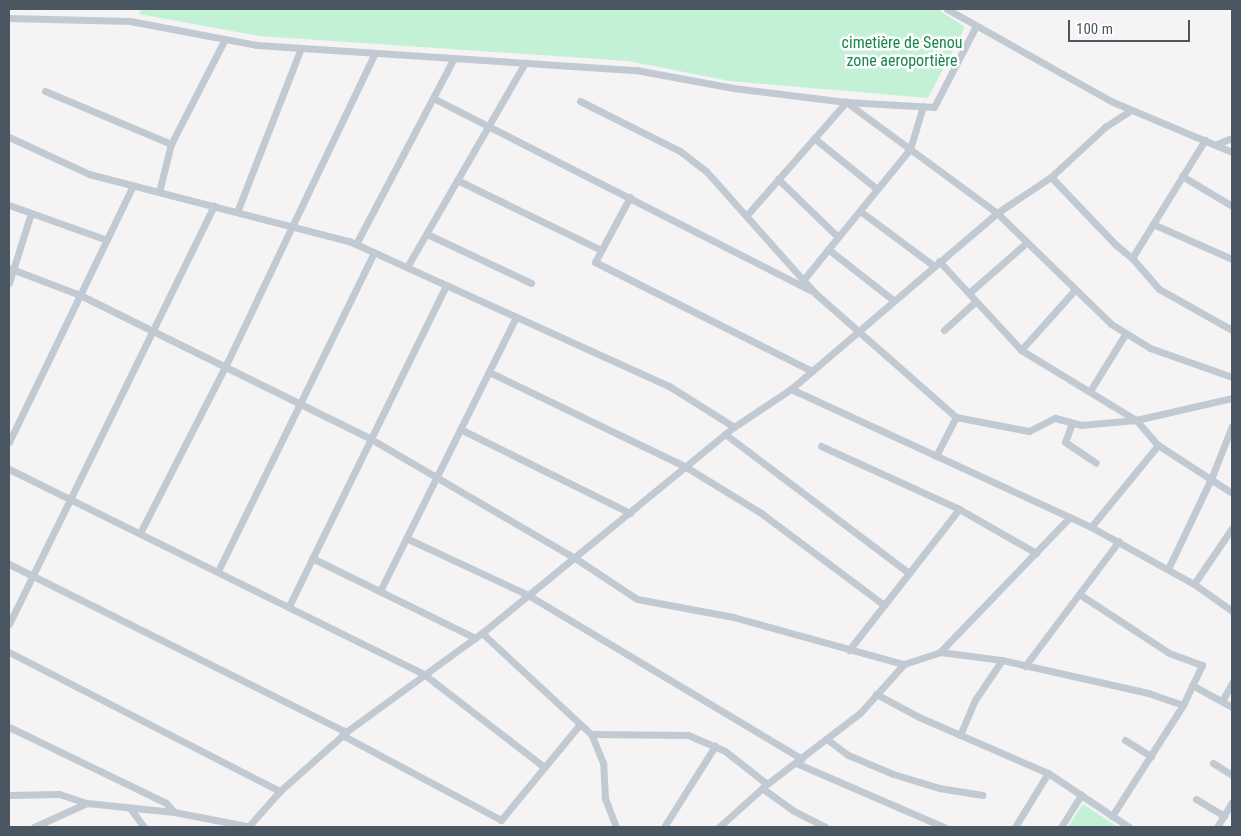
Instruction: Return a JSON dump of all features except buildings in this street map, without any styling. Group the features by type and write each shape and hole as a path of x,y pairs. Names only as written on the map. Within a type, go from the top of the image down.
{"street":[{"path":"947,9 1131,110 1217,144 1232,152"},
{"path":"9,18 130,21 225,39 301,48 636,70 733,88 846,102 934,107 976,26"},
{"path":"159,192 171,144 225,39"},
{"path":"237,212 301,48"},
{"path":"140,533 225,367 290,225 375,53"},
{"path":"356,244 454,58"},
{"path":"407,267 525,63"},
{"path":"45,91 171,144"},
{"path":"433,98 630,197 816,294"},
{"path":"580,101 680,150 706,172 816,294 956,417 1029,431 1055,418 1080,425 1136,420 1232,398"},
{"path":"746,216 846,102"},
{"path":"846,102 996,213 1074,291 1126,334 1150,348 1232,375"},
{"path":"803,280 910,149 923,106"},
{"path":"9,795 59,794 87,803 174,812 250,827 280,791 344,733 482,633 725,434 791,389 996,213 1051,177 1105,127 1131,110"},
{"path":"9,137 89,174 290,225 356,244 669,386 734,427"},
{"path":"814,138 877,189"},
{"path":"1217,144 1232,138"},
{"path":"1132,258 1205,140"},
{"path":"1182,176 1232,206"},
{"path":"1051,177 1160,288 1232,330"},
{"path":"778,179 838,237"},
{"path":"458,180 601,250"},
{"path":"9,442 133,186"},
{"path":"630,197 594,262 812,370"},
{"path":"9,205 107,240"},
{"path":"9,624 214,206"},
{"path":"860,210 937,263 976,301 1021,350 1136,420 1158,445 1232,492"},
{"path":"9,283 11,268 31,213"},
{"path":"1153,224 1232,259"},
{"path":"426,234 531,283"},
{"path":"968,293 1026,243"},
{"path":"828,249 893,300"},
{"path":"218,571 374,252"},
{"path":"11,268 80,295 371,439 575,558 637,600 733,617 904,664"},
{"path":"289,606 446,285"},
{"path":"1021,350 1074,291"},
{"path":"944,330 976,301"},
{"path":"380,591 516,317"},
{"path":"1090,391 1126,334"},
{"path":"489,372 686,467 761,513 884,605"},
{"path":"791,389 1119,541 1194,584 1232,611"},
{"path":"936,456 956,417"},
{"path":"1072,423 1065,442 1096,463"},
{"path":"1168,569 1211,479 1232,426"},
{"path":"460,429 630,513"},
{"path":"725,434 909,573"},
{"path":"1091,527 1158,445"},
{"path":"821,446 959,509 1036,553"},
{"path":"9,469 425,674 544,767"},
{"path":"849,650 959,509"},
{"path":"940,652 1070,517"},
{"path":"1194,584 1232,528"},
{"path":"406,538 528,596 799,761 944,827"},
{"path":"1025,666 1119,541"},
{"path":"312,558 475,638"},
{"path":"9,564 344,733 500,820 580,724"},
{"path":"1079,594 1169,653 1202,665 1183,705 1112,816"},
{"path":"482,633 591,734 603,762 605,798 616,827"},
{"path":"9,652 280,791"},
{"path":"719,827 764,786 828,740 904,664 940,652 1002,660 1148,693 1183,705"},
{"path":"960,735 975,700 1002,660"},
{"path":"1222,701 1232,683"},
{"path":"1192,686 1232,707"},
{"path":"876,694 960,735 1048,773 1129,827"},
{"path":"9,727 166,803 174,812"},
{"path":"591,734 688,735 715,746 794,812 826,827"},
{"path":"828,740 848,755 893,774 939,788 982,795"},
{"path":"1125,740 1151,756"},
{"path":"664,827 715,746"},
{"path":"1214,763 1232,775"},
{"path":"1015,827 1048,773"},
{"path":"1061,827 1081,795"},
{"path":"1196,799 1224,816"},
{"path":"1217,827 1232,802"},
{"path":"34,827 87,803"},
{"path":"130,808 144,827"}],"green space":[{"name":"cimetière de Senou zone aeroportière","path":"142,9 937,9 965,27 928,98 730,81 628,61 259,36 139,14"},
{"path":"1083,804 1118,827 1068,827"}]}
